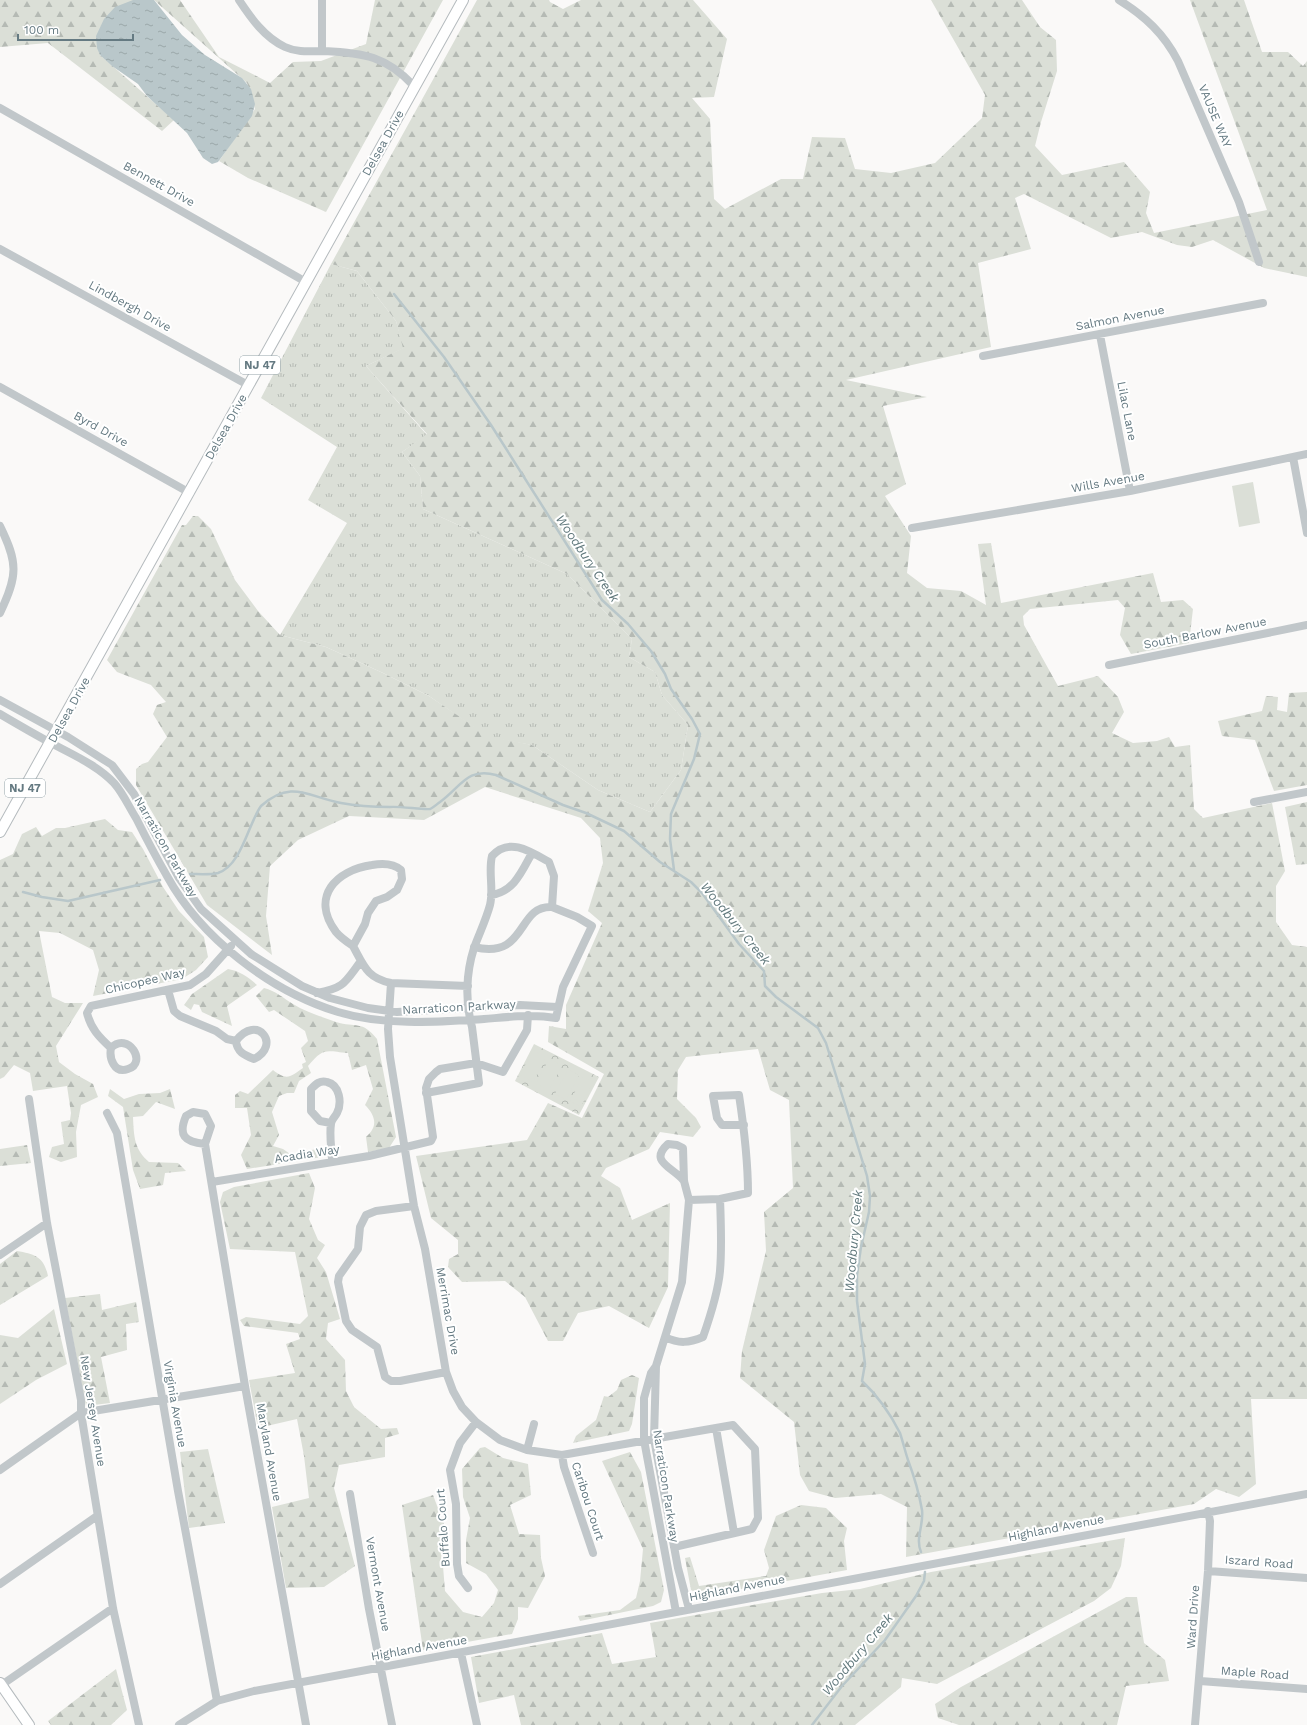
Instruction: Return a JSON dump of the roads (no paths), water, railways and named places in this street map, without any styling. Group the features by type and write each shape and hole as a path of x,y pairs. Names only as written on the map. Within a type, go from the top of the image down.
{"main road":[{"name":"Delsea Drive","path":"0,832 463,0"},
{"path":"0,1685 29,1725"}],"street":[{"path":"239,0 262,31 278,44 297,51 367,54 400,71 414,86"},
{"path":"322,0 322,51"},
{"name":"VAUSE WAY","path":"1123,1 1154,26 1168,43 1178,61 1239,202 1259,262"},
{"name":"Bennett Drive","path":"0,108 306,282"},
{"name":"Lindbergh Drive","path":"0,248 248,385"},
{"name":"Salmon Avenue","path":"983,356 1263,303"},
{"name":"Lilac Lane","path":"1100,335 1130,491"},
{"name":"Byrd Drive","path":"0,387 190,493"},
{"name":"Wills Avenue","path":"912,528 1130,491 1307,454"},
{"path":"1293,457 1307,533"},
{"path":"0,526 11,549 15,567 13,581 0,613"},
{"name":"South Barlow Avenue","path":"1109,665 1307,625"},
{"name":"Narraticon Parkway","path":"0,700 103,758 119,773 134,794 152,830 192,898 201,909 235,941 271,968 317,993 330,998 390,1011 468,1009 520,1005 558,1007 556,1018 528,1015 416,1022 389,1022 338,1012 314,1004 270,980 228,949 206,929 186,907 115,784 94,766 0,714"},
{"path":"1254,802 1307,792"},
{"path":"528,1015 527,1030 503,1072 476,1062 440,1069 429,1079 426,1093 479,1083 476,1062 469,1019 468,986 474,947 490,905 490,862 492,856 499,848 509,846 521,848 549,862 554,876 552,907"},
{"path":"491,895 498,894 512,887 532,853"},
{"path":"353,946 365,924 368,913 376,901 387,897 397,890 402,879 401,870 396,865 378,864 351,869 337,880 327,893 325,902 328,916 336,932 353,946 366,971 378,980 391,983 468,986"},
{"path":"474,947 492,950 507,945 514,939 534,913 543,907 552,907 577,917 592,926 563,987 558,1007"},
{"name":"Chicopee Way","path":"111,1048 96,1033 90,1024 87,1013 91,1006 190,985 206,974 235,941"},
{"path":"317,993 335,990 343,984 361,961"},
{"name":"Merrimac Drive","path":"391,983 389,1022 390,1057 414,1206 425,1249 446,1372 453,1391 462,1407 476,1422 500,1440 527,1450 562,1455 733,1425 755,1449 758,1518 752,1529 734,1533"},
{"path":"168,990 174,1011 180,1016 216,1031 227,1039 236,1041"},
{"path":"331,1123 320,1121 311,1111 311,1089 317,1083 324,1081 332,1083 336,1088 340,1105 331,1123 332,1162"},
{"name":"Acadia Way","path":"212,1182 332,1162 427,1143 432,1139 426,1093"},
{"path":"689,1200 720,1199 748,1193 748,1157 744,1125 739,1095 713,1096 717,1118 722,1125 744,1125"},
{"name":"New Jersey Avenue","path":"29,1099 48,1224 81,1400 81,1413 113,1608 139,1725"},
{"name":"Virginia Avenue","path":"107,1113 117,1133 162,1401 217,1701"},
{"name":"Maryland Avenue","path":"205,1144 245,1386 306,1725"},
{"name":"Narraticon Parkway","path":"684,1181 689,1200 682,1282 656,1366 654,1439 678,1568 689,1609"},
{"path":"665,1337 673,1341 689,1343 703,1337 709,1321 720,1272 722,1241 720,1199"},
{"path":"414,1206 376,1210 366,1215 360,1227 358,1249 341,1270 338,1282 346,1321 352,1330 377,1347 385,1377 391,1381 400,1381 446,1372"},
{"path":"0,1255 48,1224"},
{"name":"Narraticon Parkway","path":"656,1366 650,1373 644,1398 644,1440 676,1612"},
{"path":"0,1470 81,1413 162,1401 245,1386"},
{"name":"Buffalo Court","path":"468,1588 459,1576 457,1564 456,1504 450,1470 460,1442 476,1422"},
{"path":"527,1450 534,1424"},
{"path":"674,1547 734,1533 716,1428"},
{"name":"Caribou Court","path":"562,1455 564,1467 593,1553"},
{"name":"Vermont Avenue","path":"350,1494 380,1666 392,1725"},
{"name":"Highland Avenue","path":"179,1725 217,1701 231,1696 298,1682 380,1666 462,1653 1208,1511 1307,1494"},
{"name":"Ward Drive","path":"1195,1725 1200,1681 1208,1571 1210,1521 1208,1511"},
{"path":"0,1584 98,1516"},
{"name":"Iszard Road","path":"1208,1571 1307,1578"},
{"path":"0,1685 113,1608"},
{"path":"462,1653 477,1725"},
{"name":"Maple Road","path":"1200,1681 1307,1689"}],"water":[{"path":"133,0 154,0 182,35 205,55 242,78 251,89 255,104 252,116 218,162 212,164 203,158 187,133 147,96 138,84 112,66 100,55 97,48 96,36 104,19 115,7"}],"waterway":[{"name":"Woodbury Creek","path":"394,294 444,357 491,425 602,600 628,624 651,651 665,674 671,689 692,719 700,734 694,759 671,814 670,839 674,870"},
{"name":"Woodbury Creek","path":"190,874 215,874 226,869 239,853 261,806 282,793 300,792 341,803 359,806 430,809 471,776 486,773 496,775 563,805 586,813 624,831 660,862 691,882 702,893 739,944 764,971 765,986 776,997 818,1028 826,1043 867,1176 870,1196 869,1212 861,1247 857,1275 857,1301 865,1364 862,1381 883,1405 900,1433 922,1510 922,1521 919,1537 919,1547 921,1552"},
{"path":"23,892 68,901 160,880"},
{"name":"Woodbury Creek","path":"812,1725 842,1686 885,1640 916,1596 924,1581 925,1572"}]}
